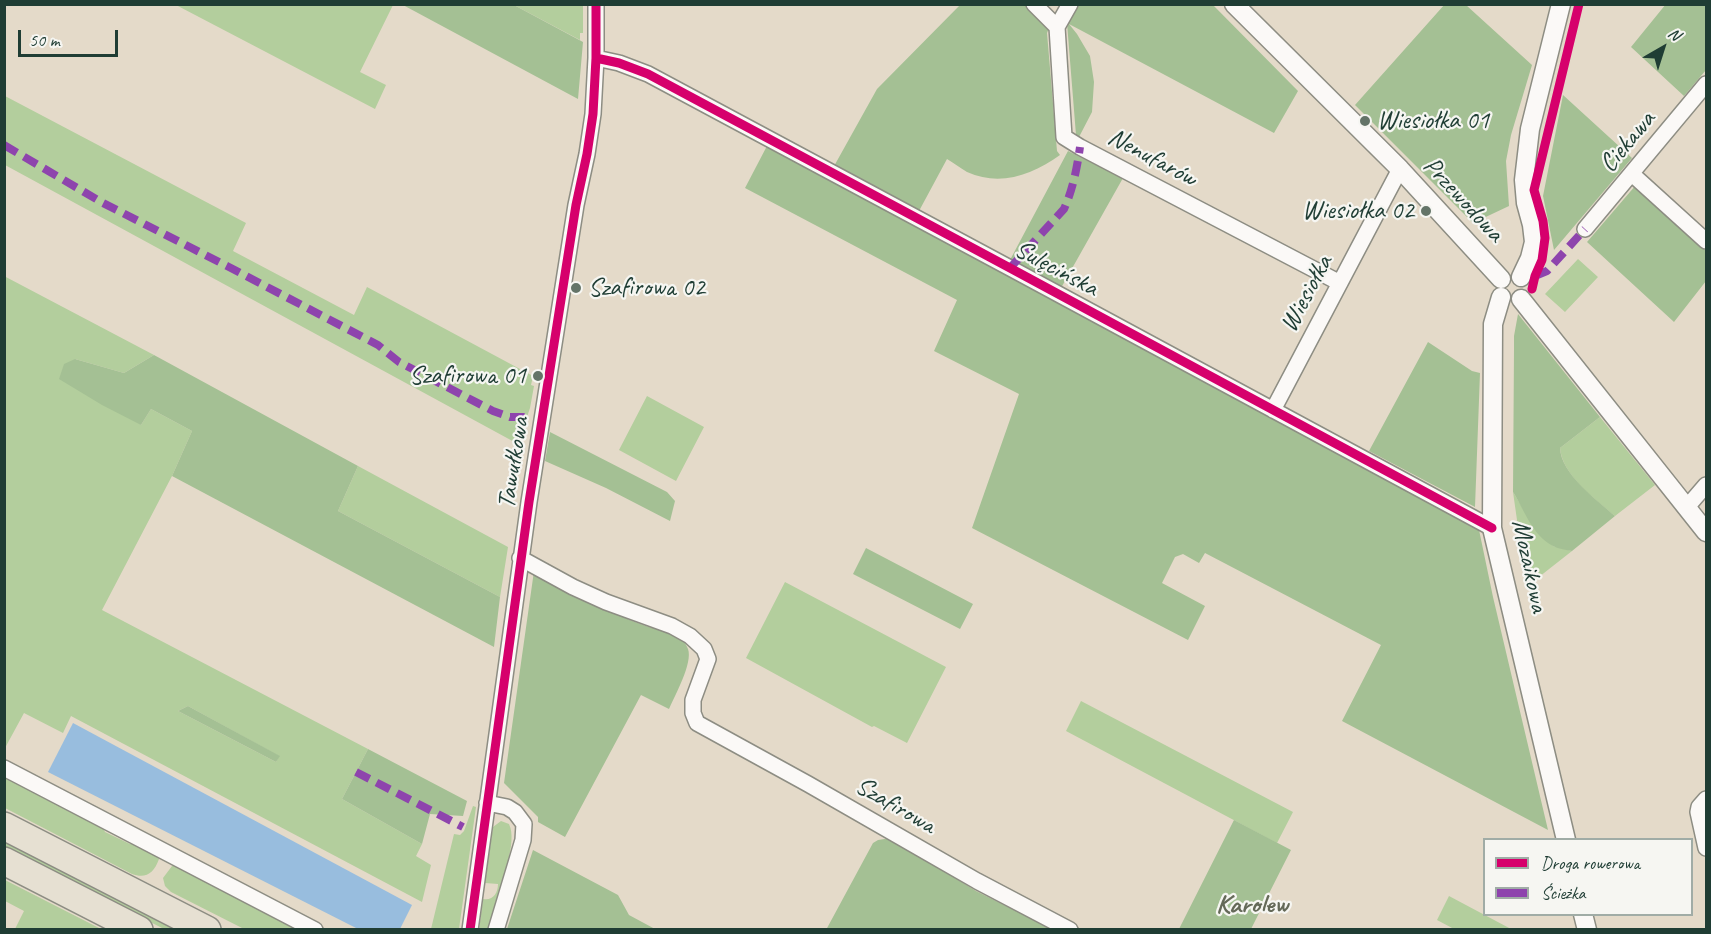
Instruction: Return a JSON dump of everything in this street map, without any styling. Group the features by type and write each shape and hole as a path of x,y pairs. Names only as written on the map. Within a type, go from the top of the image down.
{"highway":[{"path":"4,826 207,930"},
{"path":"4,861 139,930"}],"street":[{"name":"Tawułkowa","path":"470,930 520,558 576,205 593,114 596,4"},
{"path":"1034,4 1057,27 1070,4"},
{"name":"Przewodowa","path":"1234,4 1400,169 1501,279"},
{"path":"1521,277 1530,258 1534,242 1524,180 1530,129 1561,4"},
{"name":"Nenufarów","path":"1057,27 1064,137 1340,283"},
{"name":"Sulęcińska","path":"596,58 619,63 648,74 1492,528"},
{"name":"Ciekawa","path":"1585,230 1707,84"},
{"name":"Wiesiołka","path":"1273,410 1400,169"},
{"path":"1632,174 1707,241"},
{"path":"1511,274 1521,277 1526,288 1521,299 1510,302 1501,297 1498,288 1501,279 1511,274"},
{"name":"Mozaikowa","path":"1501,297 1493,324 1492,528 1566,838"},
{"path":"1521,299 1707,532"},
{"path":"1687,507 1707,485"},
{"name":"Szafirowa","path":"520,558 606,602 672,626 690,636 704,649 708,659 693,700 693,713 697,723 977,881 1070,930"},
{"path":"4,768 315,930"},
{"path":"1707,799 1701,804 1698,812 1707,848"},
{"path":"488,803 507,807 515,812 524,824 524,840 496,930"}],"green space":[{"path":"1445,4 1466,5 1532,65 1511,135 1506,161 1509,206 1473,223 1355,105"},
{"path":"1666,4 1704,5 1706,7 1706,70 1684,96 1631,47"},
{"path":"176,5 393,5 360,72 386,85 375,109"},
{"path":"403,5 514,5 583,42 578,99"},
{"path":"514,5 583,5 583,33 580,33 580,40"},
{"path":"960,5 1025,5 1049,28 1047,33 1057,151 1060,155 1027,173 1004,178 979,176 967,172 947,159 919,211 833,168 877,89"},
{"path":"1079,5 1213,5 1298,91 1274,133 1069,24 1090,56 1094,82 1092,112 1079,137 1076,135 1067,23"},
{"path":"1563,95 1632,158 1554,250 1543,196"},
{"path":"5,96 246,223 233,251 354,315 367,287 533,376 531,385 534,386 530,408 518,444 5,165"},
{"path":"768,144 1478,525 1548,830 1342,721 1381,645 1205,553 1199,563 1183,554 1175,557 1162,583 1205,606 1188,640 972,528 1019,394 934,351 957,300 745,188"},
{"path":"1068,151 1123,178 1061,288 1010,260"},
{"path":"1636,185 1706,251 1706,281 1674,322 1587,242"},
{"path":"1578,259 1598,277 1565,312 1545,294"},
{"path":"4,276 154,355 124,373 75,359 141,425 151,409 192,431 172,476 102,610 368,749 342,799 422,844 416,856 431,865 422,902 71,716 63,733 24,713 5,748","holes":["188,706 279,756 276,762 178,711"]},
{"path":"1518,314 1600,417 1560,448 1566,467 1573,477 1615,516 1572,551 1553,546 1540,536 1513,492 1514,336"},
{"path":"1428,342 1472,371 1480,373 1475,507 1369,451"},
{"path":"154,355 358,466 338,511 500,597 494,647 172,476 192,431 151,409 141,425 59,379 64,364 75,359 124,373"},
{"path":"647,396 704,427 676,481 619,450"},
{"path":"1600,417 1655,485 1615,516 1573,477 1562,458 1560,448"},
{"path":"550,432 667,492 675,501 670,521 606,488 545,461"},
{"path":"358,466 508,547 500,597 338,511"},
{"path":"1513,492 1524,510 1553,546 1572,551 1530,584 1519,534"},
{"path":"866,548 973,604 960,629 853,574"},
{"path":"534,571 618,615 676,636 685,643 689,655 683,679 669,709 641,695 565,837 538,822 538,817 504,783"},
{"path":"785,582 946,667 907,743 872,727 746,658"},
{"path":"1081,701 1293,812 1277,843 1066,731"},
{"path":"188,706 280,756 276,762 178,711"},
{"path":"368,749 467,801 463,816 430,814 422,844 342,799"},
{"path":"4,775 101,824 105,832 156,853 159,859 155,868 149,874 141,876 132,874 5,808"},
{"path":"473,806 476,807 459,929 431,929 454,834 460,835 464,831"},
{"path":"1234,820 1291,850 1251,929 1179,929"},
{"path":"501,821 509,824 510,852 489,929 479,930 483,899 492,898 498,887 498,884 485,883 493,827"},
{"path":"891,838 976,891 1052,929 826,930 873,843"},
{"path":"4,840 180,929 164,929 5,848"},
{"path":"533,850 618,895 629,915 655,929 507,929"},
{"path":"178,865 302,929 244,929 171,892 165,886 163,878 172,866"},
{"path":"5,880 101,929 15,929 24,911 5,901"},
{"path":"1449,896 1511,929 1454,929 1437,920"}],"water":[{"path":"73,723 412,905 400,929 358,929 48,772"}],"marked path":[{"path":"4,145 103,203 378,345 399,362 493,411 510,417 528,417"},
{"path":"1010,268 1064,209 1070,194 1080,147"},
{"path":"1535,276 1547,271 1585,229"},
{"path":"356,772 463,827"}],"cycle path":[{"path":"470,930 529,502 576,205 593,114 596,4"},
{"path":"1532,289 1542,260 1545,238 1543,221 1534,190 1579,4"},
{"path":"596,58 619,63 648,74 1492,528"}],"place":[{"name":"Wiesiołka 01","path":"1365,121"},
{"name":"Wiesiołka 02","path":"1426,211"},
{"name":"Szafirowa 02","path":"576,288"},
{"name":"Szafirowa 01","path":"538,376"}],"district":[{"name":"Karolew","path":"1252,905"}]}
